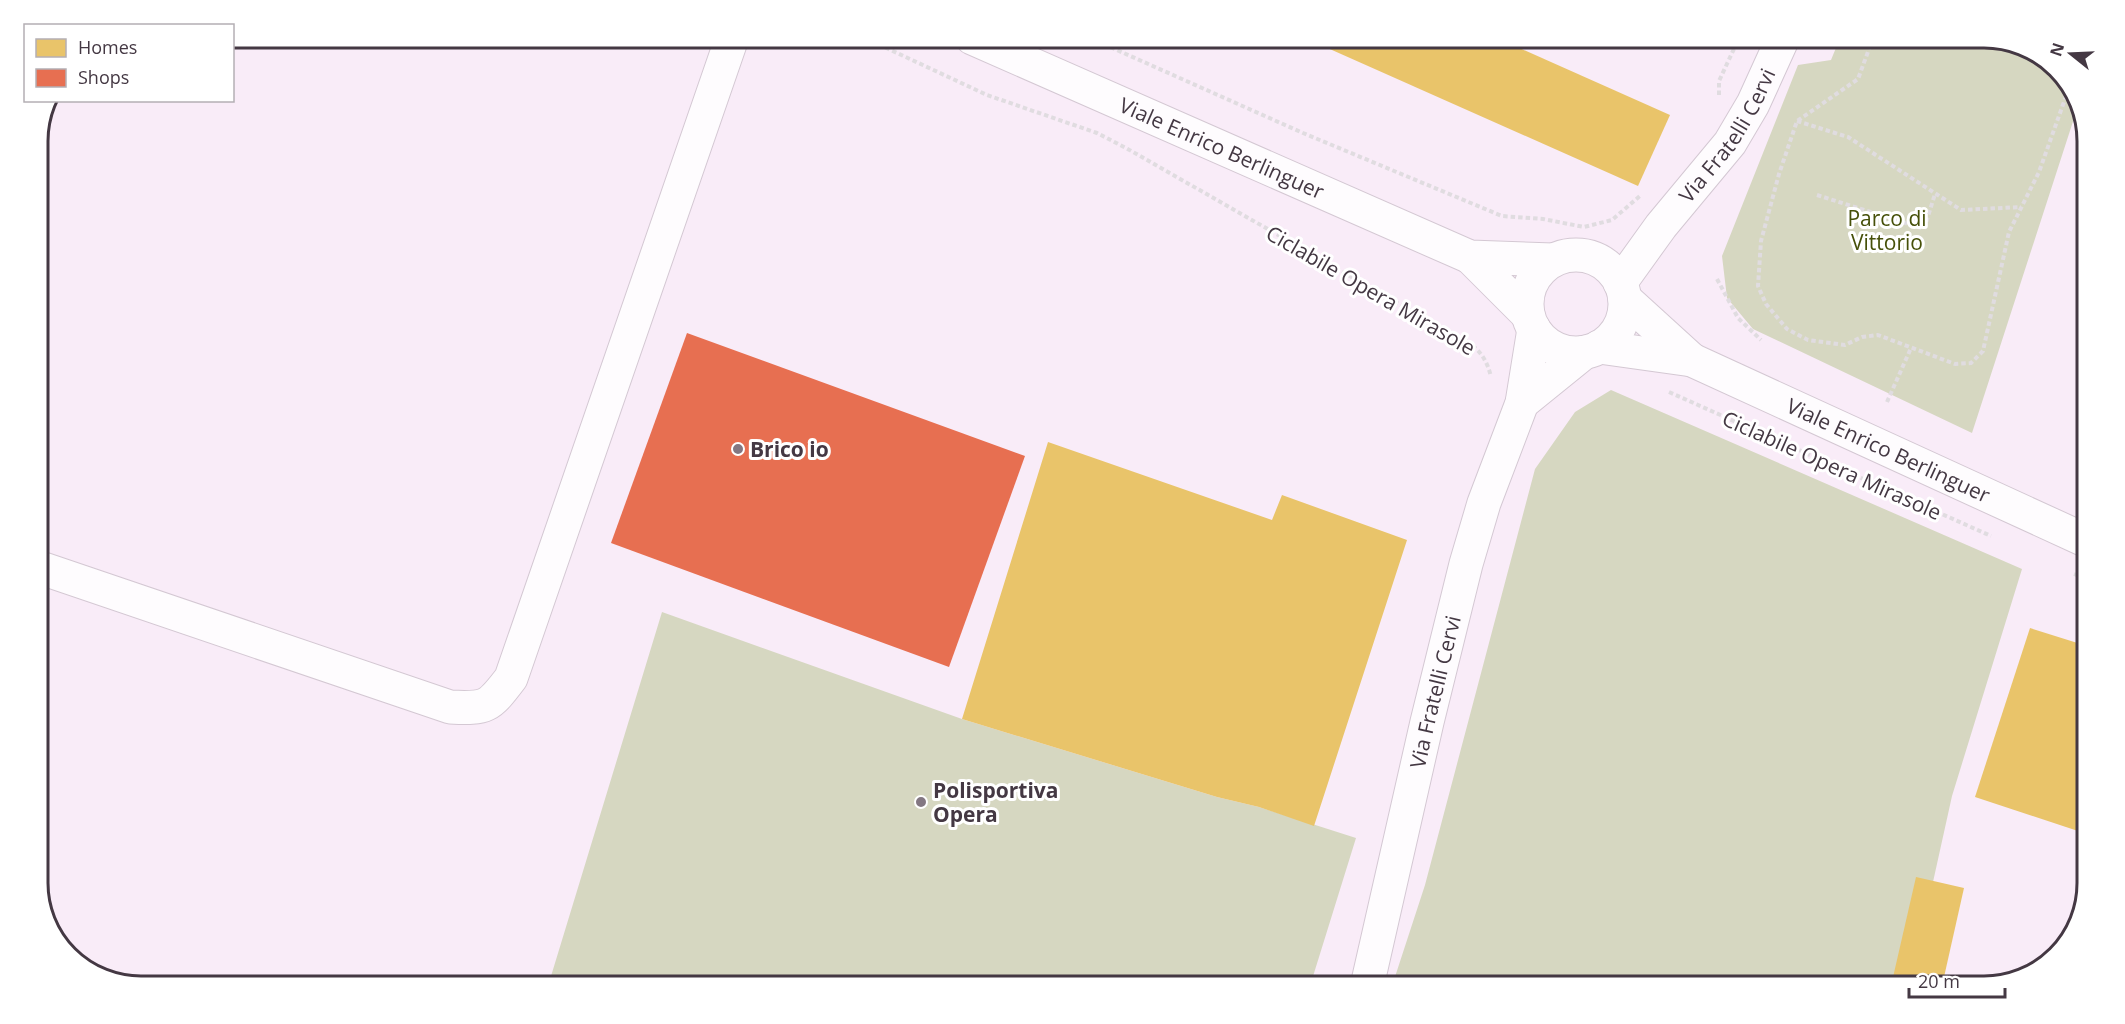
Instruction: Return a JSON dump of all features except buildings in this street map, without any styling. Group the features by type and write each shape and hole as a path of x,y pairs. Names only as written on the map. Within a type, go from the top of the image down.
{"street":[{"path":"48,570 450,707 484,707 495,699 511,678 729,48"},
{"name":"Viale Enrico Berlinguer","path":"995,48 1470,257 1553,260"},
{"name":"Via Fratelli Cervi","path":"1615,281 1730,143 1752,104 1778,48"},
{"path":"1522,403 1611,338 1619,327 1624,313 1615,281 1584,255 1568,255 1553,260 1542,268 1528,290 1527,302 1531,322 1543,341 1556,349 1570,353 1592,350"},
{"name":"Viale Enrico Berlinguer","path":"1470,257 1531,322"},
{"name":"Viale Enrico Berlinguer","path":"1615,281 1692,360"},
{"name":"Via Fratelli Cervi","path":"1369,976 1466,564 1484,503 1522,403 1531,322"},
{"name":"Viale Enrico Berlinguer","path":"1592,350 1692,360 2077,536"}],"path":[{"name":"Ciclabile Opera Mirasole","path":"886,48 987,95 1097,133 1126,148 1466,341 1481,351 1489,368 1494,391 1522,403"},
{"path":"1112,48 1303,133 1502,216 1543,219 1574,226 1590,226 1612,220 1642,193"},
{"path":"1719,100 1719,81 1734,48"},
{"path":"1869,48 1858,79 1797,121 1779,174 1761,241 1758,286 1766,304 1787,329 1808,340 1845,345 1862,337 1878,335 1955,364 1971,363 1983,351 2009,232 2039,172 2066,97"},
{"path":"1797,121 1848,137 1960,210 2021,207"},
{"path":"1818,195 1924,229 1935,194"},
{"path":"1717,279 1738,318 1761,340"},
{"path":"1887,402 1911,347"},
{"name":"Ciclabile Opera Mirasole","path":"1667,391 2001,541"},
{"path":"2066,570 2077,575"}],"green space":[{"name":"Parco di Vittorio","path":"1836,48 2002,50 2031,60 2041,68 2041,84 2057,84 2067,100 2074,119 1972,433 1753,329 1727,298 1722,256 1798,65 1831,60"},
{"path":"1611,390 2022,569 1952,796 1912,976 1395,976 1425,885 1535,469 1575,412"},
{"name":"Polisportiva Opera","path":"662,612 962,719 1356,838 1313,976 551,976"}],"place":[{"name":"Brico io","path":"738,449"},
{"name":"Polisportiva Opera","path":"921,802"}]}
